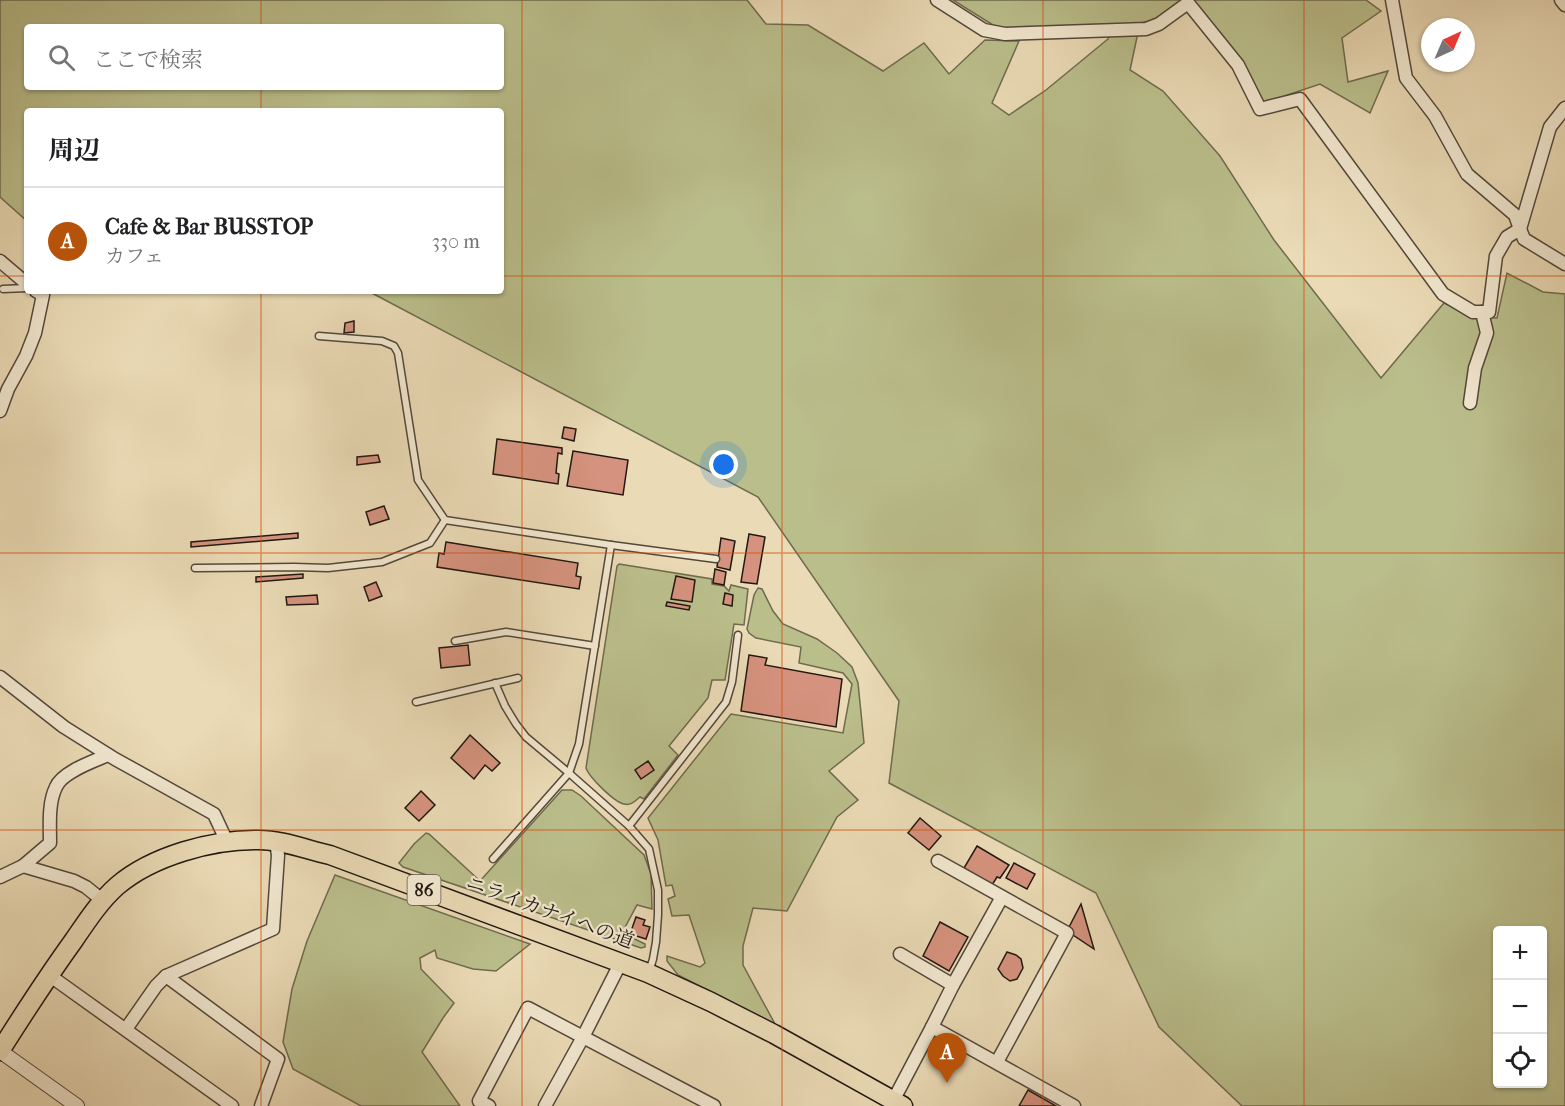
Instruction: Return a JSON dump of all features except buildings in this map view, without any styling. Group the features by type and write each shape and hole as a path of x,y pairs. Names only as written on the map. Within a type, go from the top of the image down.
{"main road":[{"name":"ニライカナイへの道","path":"0,1051 49,975 102,900 119,885 158,861 192,850 227,842 260,840 330,855 648,973 774,1034 895,1104"}],"street":[{"path":"937,0 984,30 1005,34 1146,29 1159,24 1188,3 1238,65 1260,109 1300,99 1443,294 1473,312 1489,312 1496,256 1508,237 1520,229 1550,127 1565,108"},
{"path":"1392,0 1406,78 1435,116 1467,174 1515,215 1524,238 1565,264"},
{"path":"1561,0 1565,5"},
{"path":"0,261 24,283"},
{"path":"0,411 35,333 43,295 41,294"},
{"path":"1470,403 1474,368 1487,333 1482,312"},
{"path":"0,677 64,727 108,755 214,814 227,842"},
{"path":"0,877 23,866 50,843 51,806 56,784 76,768 108,755"},
{"path":"126,1029 156,986 166,976 273,929 278,855 276,842"},
{"path":"938,861 1067,933 997,1062"},
{"path":"23,866 74,881 102,900"},
{"path":"895,1104 953,985 1002,897"},
{"path":"900,954 953,985"},
{"path":"545,1106 621,962"},
{"path":"49,975 232,1106"},
{"path":"166,976 278,1059 261,1106"},
{"path":"489,1106 479,1101 528,1008 714,1106"},
{"path":"932,1027 1074,1106"},
{"path":"0,1051 77,1106"}],"lane":[{"path":"3,289 24,286"},
{"path":"319,336 382,341 394,346 398,353 418,480 445,520 716,559"},
{"path":"195,568 328,568 382,562 430,543 445,520"},
{"path":"493,859 569,772 579,744 611,545"},
{"path":"455,641 506,632 595,646"},
{"path":"629,826 726,702 732,682 738,635"},
{"path":"416,702 518,678"},
{"path":"495,683 505,706 526,737 629,826 649,849 658,890 656,942 648,973"}],"green space":[{"path":"0,0 747,0 766,24 808,25 883,71 924,43 949,74 985,40 1019,41 992,103 1009,115 1046,90 1108,39 1109,25 1007,28 993,25 953,0 1181,0 1155,20 1140,23 1130,70 1163,91 1220,156 1274,240 1381,378 1444,303 1475,317 1497,318 1507,273 1543,292 1565,294 1565,1106 1242,1106 1159,1027 1096,893 889,783 899,701 758,497 374,294 504,294 504,108 24,108 24,218 0,197"},
{"path":"1193,0 1366,0 1381,11 1342,38 1348,82 1388,71 1370,113 1320,84 1263,103"},
{"path":"619,564 712,579 712,584 724,586 729,591 731,585 748,589 744,625 734,624 725,680 712,680 708,698 669,746 678,755 644,799 640,797 629,804 620,802 602,789 586,768"},
{"path":"758,588 762,589 773,611 783,624 817,639 852,667 858,683 864,743 829,771 858,800 837,817 787,911 753,908 743,946 743,965 775,1024 678,975 667,961 667,956 700,967 705,963 689,915 672,916 668,899 675,896 672,885 666,886 658,840 648,818 731,714 843,733 852,684 843,673 799,663 801,647 756,638 749,633 747,629 754,595"},
{"path":"562,790 572,790 581,796 644,855 651,874 652,909 637,905 622,933 645,944 645,947 641,948 403,867 399,863 426,833 480,881"},
{"path":"335,875 530,944 496,971 473,969 437,958 435,950 420,958 421,969 454,1003 422,1052 460,1106 361,1106 293,1069 283,1042 292,989 307,941"}],"place":[{"name":"Cafe & Bar BUSSTOP","path":"947,1083"}]}
